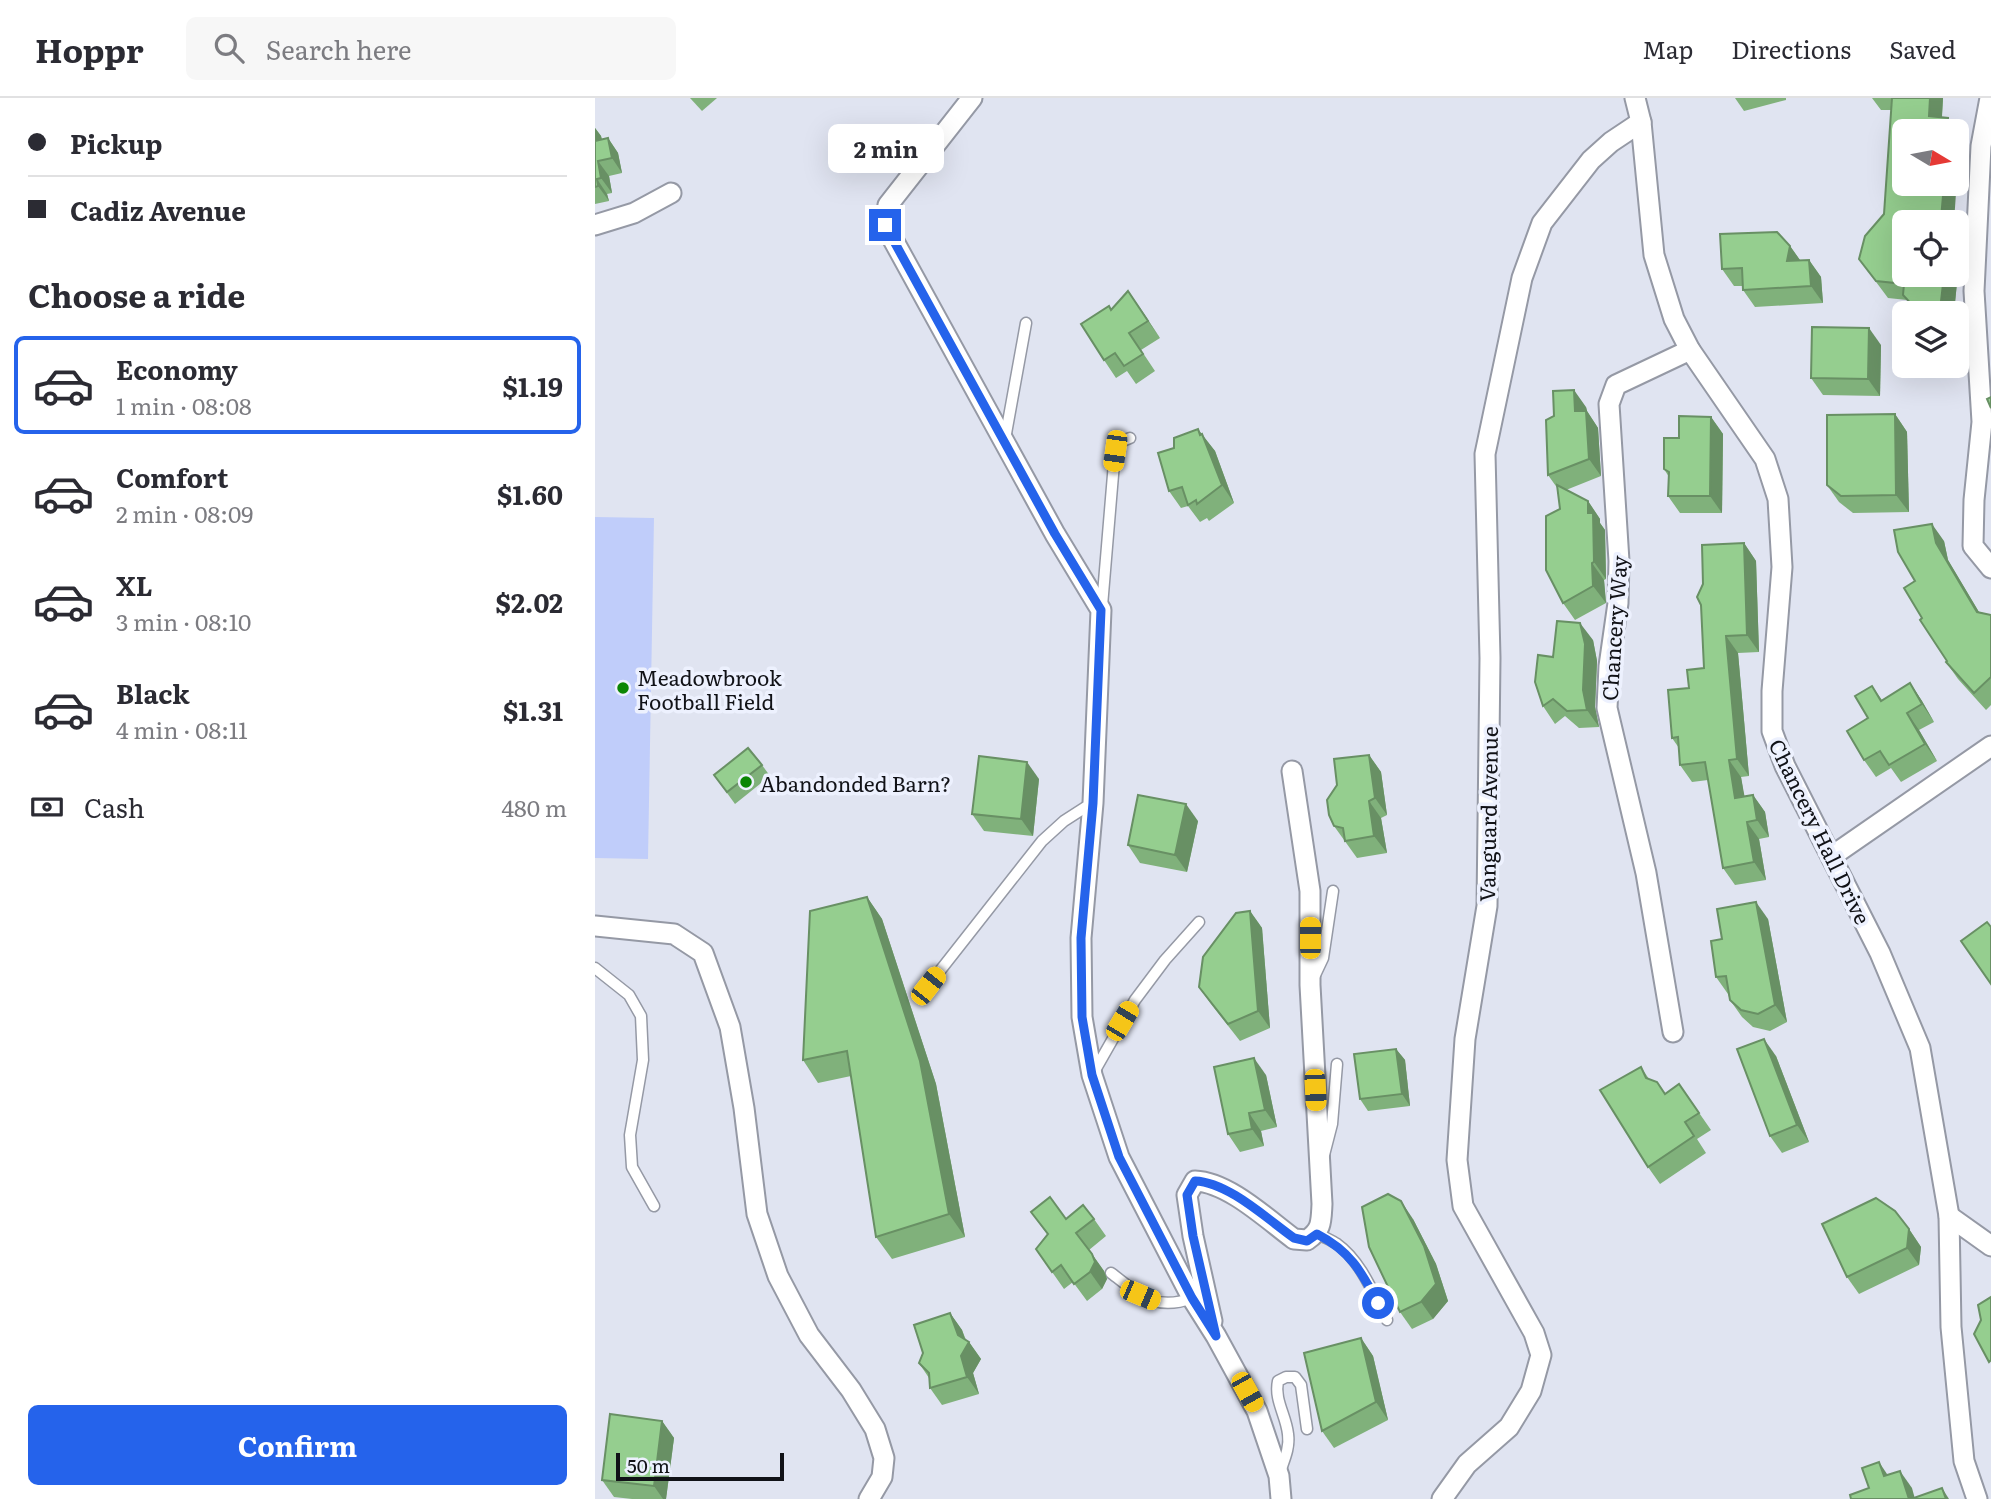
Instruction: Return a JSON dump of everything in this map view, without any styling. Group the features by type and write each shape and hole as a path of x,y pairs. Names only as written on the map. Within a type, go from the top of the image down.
{"street":[{"path":"972,98 888,205 885,225 1055,534 1101,610 1093,803 1081,938 1082,1017 1092,1075 1119,1157 1192,1298 1257,1411 1279,1476 1281,1499"},
{"name":"Chancery Hall Drive","path":"1635,98 1641,122 1654,255 1674,319 1690,351 1765,459 1778,499 1782,567 1772,691 1772,731 1785,766 1880,953 1920,1048 1949,1216 1951,1327 1964,1461 1977,1499"},
{"path":"1990,98 1981,146 1974,291 1982,422 1973,500 1973,546 1991,568"},
{"name":"Vanguard Avenue","path":"1442,1499 1467,1464 1509,1427 1531,1391 1541,1355 1534,1333 1463,1206 1457,1160 1465,1039 1487,906 1490,659 1485,454 1522,278 1542,223 1591,160 1611,142 1641,122"},
{"path":"595,225 633,213 671,193"},
{"name":"Chancery Way","path":"1673,1032 1646,873 1607,709 1609,666 1618,603 1619,561 1609,404 1616,385 1690,351"},
{"path":"1832,856 1991,746"},
{"path":"1216,1336 1193,1236 1187,1195 1195,1181 1208,1181 1225,1189 1294,1238 1307,1241 1317,1234 1321,1223 1310,985 1310,891 1292,771"},
{"path":"595,926 674,934 703,953 730,1027 744,1108 757,1214 778,1276 810,1335 851,1390 875,1429 884,1458 883,1477 869,1499"},
{"path":"1949,1216 1991,1246"}],"lane":[{"path":"1005,443 1026,323"},
{"path":"1101,610 1115,451 1118,443 1130,438"},
{"path":"928,986 1042,841 1064,821 1093,803"},
{"path":"1310,985 1323,958 1333,891"},
{"path":"1092,1075 1135,1000 1165,960 1199,922"},
{"path":"595,968 629,995 641,1016 643,1060 631,1135 632,1167 654,1206"},
{"path":"1319,1169 1330,1138 1337,1064"},
{"path":"1317,1234 1337,1244 1349,1256 1370,1286 1387,1320"},
{"path":"1111,1273 1140,1295 1160,1303 1176,1304 1192,1298"},
{"path":"1279,1476 1287,1451 1288,1435 1276,1392 1278,1381 1295,1377 1301,1385 1307,1429"}],"shaded area":[{"name":"Meadowbrook Football Field","path":"595,517 654,518 648,859 595,858"}],"building":[{"path":"1892,98 1930,98 1929,116 1948,119 1892,119 1892,196 1943,196 1942,210 1892,210 1892,283 1876,281 1859,259 1865,236 1884,214"},
{"path":"608,138 612,158 598,161 601,178 597,179 598,186 595,187 595,141"},
{"path":"1777,232 1790,246 1787,261 1809,260 1811,286 1743,290 1742,268 1722,269 1720,234"},
{"path":"1904,287 1943,287 1941,301 1908,301 1903,295"},
{"path":"1128,291 1148,321 1129,333 1143,354 1124,366 1115,353 1104,360 1081,324 1109,306 1111,310"},
{"path":"1812,327 1869,328 1868,379 1811,378"},
{"path":"1574,390 1575,411 1586,411 1589,459 1548,475 1546,420 1554,416 1553,391"},
{"path":"1895,414 1896,495 1841,496 1827,485 1827,415"},
{"path":"1679,416 1711,417 1710,496 1668,496 1669,472 1664,469 1664,438 1679,438"},
{"path":"1198,429 1222,485 1197,504 1196,500 1188,505 1182,487 1169,491 1158,453 1174,448 1174,438"},
{"path":"1557,485 1588,501 1588,513 1593,513 1593,586 1563,603 1546,570 1546,516 1560,509"},
{"path":"1932,524 1936,543 1977,612 1991,615 1991,677 1974,693 1946,662 1904,588 1915,581 1898,552 1894,530"},
{"path":"1744,543 1747,635 1726,636 1737,759 1729,760 1735,798 1753,795 1757,820 1747,822 1754,862 1723,868 1705,762 1680,765 1678,737 1672,738 1668,690 1689,688 1687,670 1704,668 1701,605 1697,597 1703,584 1702,545"},
{"path":"1557,621 1580,623 1585,644 1583,690 1587,710 1567,711 1553,699 1543,706 1535,682 1538,655 1553,657"},
{"path":"1910,683 1922,704 1907,713 1925,744 1889,765 1880,751 1864,760 1847,731 1868,718 1855,696 1872,686 1881,701"},
{"path":"748,748 762,765 727,792 714,775"},
{"path":"1369,755 1375,798 1369,801 1374,836 1345,841 1343,828 1334,826 1329,815 1327,800 1337,785 1334,759"},
{"path":"979,756 1027,762 1021,819 972,814"},
{"path":"1138,795 1186,804 1175,855 1128,845"},
{"path":"867,897 920,1061 949,1214 876,1237 847,1051 803,1060 810,911"},
{"path":"1756,902 1775,1005 1758,1014 1741,1010 1730,1000 1726,976 1716,977 1711,941 1722,939 1717,909"},
{"path":"1250,911 1258,1011 1228,1024 1199,987 1203,957 1236,913"},
{"path":"1987,922 1991,927 1991,984 1961,941"},
{"path":"1764,1039 1797,1125 1770,1136 1737,1049"},
{"path":"1396,1049 1402,1094 1360,1099 1354,1054"},
{"path":"1254,1058 1265,1110 1249,1113 1252,1129 1228,1134 1214,1067"},
{"path":"1641,1067 1646,1078 1657,1082 1665,1094 1679,1084 1699,1113 1685,1122 1694,1136 1648,1167 1600,1090"},
{"path":"1388,1194 1401,1201 1424,1246 1436,1284 1421,1302 1400,1312 1369,1247 1362,1207"},
{"path":"1050,1197 1066,1219 1083,1205 1094,1219 1076,1233 1095,1262 1090,1272 1074,1284 1061,1265 1052,1272 1036,1249 1048,1234 1031,1212"},
{"path":"1876,1198 1895,1211 1909,1229 1907,1248 1847,1277 1822,1224"},
{"path":"1991,1297 1989,1362 1974,1334 1981,1320 1978,1305"},
{"path":"950,1313 958,1335 969,1342 961,1356 967,1377 930,1388 929,1373 919,1363 923,1353 914,1325"},
{"path":"1361,1338 1376,1402 1322,1431 1304,1353"},
{"path":"610,1414 662,1421 654,1486 602,1480"},
{"path":"1879,1462 1884,1476 1900,1471 1909,1499 1851,1499 1850,1495 1869,1488 1862,1468"},
{"path":"1942,1488 1946,1499 1911,1499"}],"place":[{"name":"Meadowbrook Football Field","path":"623,688"},
{"name":"Abandonded Barn?","path":"746,782"}],"route":[{"path":"885,225 1055,534 1101,610 1093,803 1081,938 1082,1017 1092,1075 1119,1157 1192,1298 1216,1336 1193,1236 1187,1195 1195,1181 1208,1181 1225,1189 1294,1238 1307,1241 1317,1234 1337,1244 1370,1286 1378,1303"}]}
